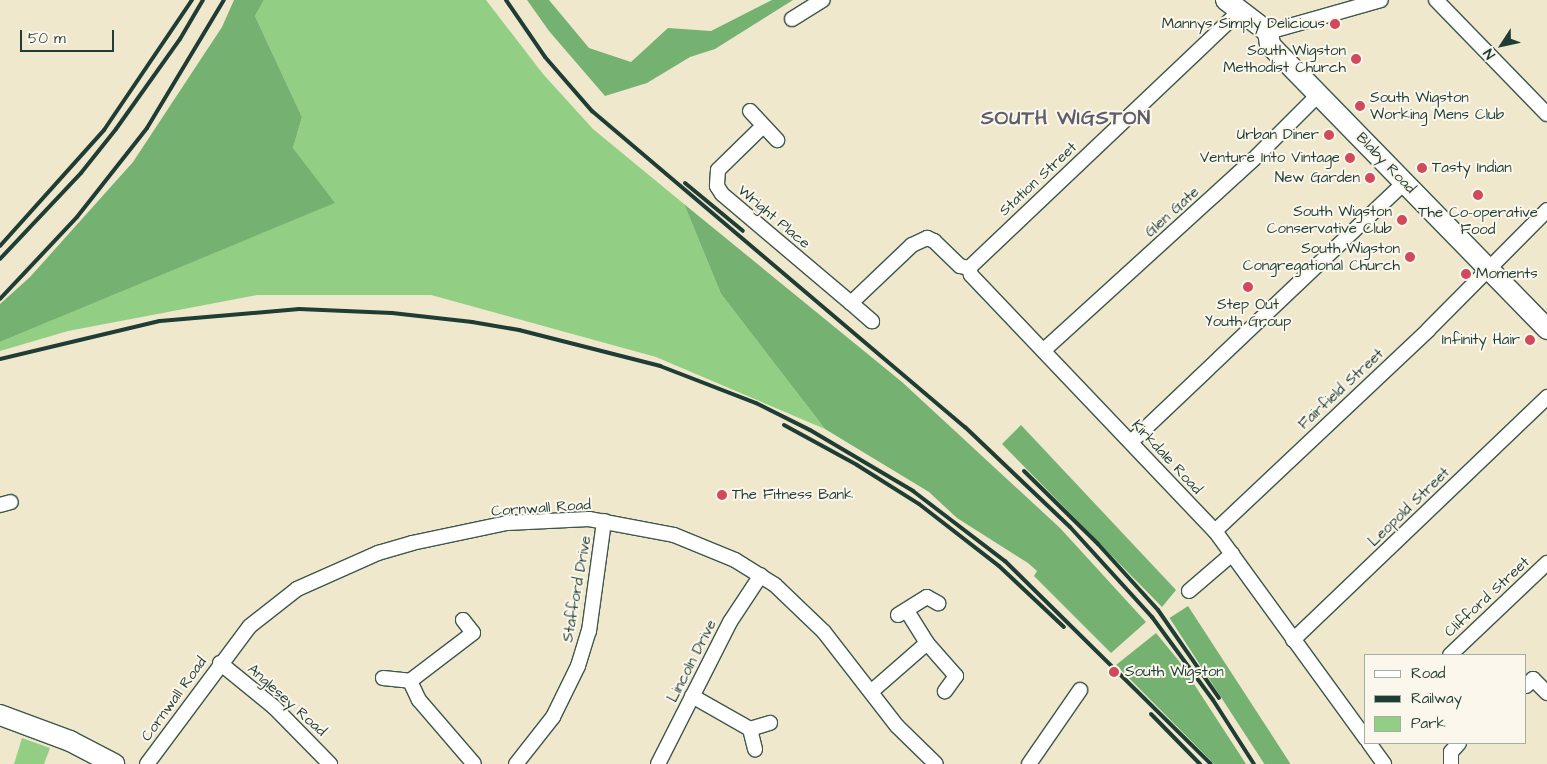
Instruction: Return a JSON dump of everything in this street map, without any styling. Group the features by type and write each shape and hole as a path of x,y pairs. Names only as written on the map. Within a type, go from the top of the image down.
{"main road":[{"path":"1233,6 1268,32"},
{"name":"Blaby Road","path":"1268,32 1270,45 1547,329"},
{"path":"0,715 70,741 114,764"}],"street":[{"path":"792,19 822,0"},
{"path":"1268,32 1381,0"},
{"path":"1436,0 1547,114"},
{"name":"Station Street","path":"969,268 1233,6"},
{"name":"Glen Gate","path":"1044,350 1258,156 1318,95"},
{"path":"750,111 777,140"},
{"name":"Wright Place","path":"763,126 718,170 716,186 748,218 872,321"},
{"path":"1131,442 1405,182"},
{"name":"Fairfield Street","path":"1215,531 1488,270 1547,210"},
{"name":"Kirkdale Road","path":"851,303 912,245 927,238 934,241 960,266 969,268 971,275 1215,531 1364,735"},
{"name":"Leopold Street","path":"1293,640 1547,397"},
{"name":"Cornwall Road","path":"147,764 220,663 250,626 274,605 319,577 378,554 507,523 604,520 674,535 735,560 761,575 811,618 872,691 897,726 936,764"},
{"name":"Stafford Drive","path":"516,764 553,717 578,666 589,631 604,520"},
{"path":"1189,591 1232,554"},
{"name":"Clifford Street","path":"1451,654 1547,563"},
{"name":"Lincoln Drive","path":"658,764 730,622 761,575"},
{"path":"938,603 927,597 918,600 902,613 956,676 945,692"},
{"path":"383,678 410,681 473,633 463,620"},
{"path":"872,691 928,643"},
{"name":"Anglesey Road","path":"220,663 274,707 330,764"},
{"path":"1527,685 1533,679 1547,693"},
{"path":"410,681 418,700 474,764"},
{"path":"1028,764 1080,690"},
{"path":"692,696 750,729 755,749"},
{"path":"750,729 770,723"},
{"name":"Kirkdale Road","path":"1370,744 1384,764"},
{"path":"1451,764 1450,752 1458,744"}],"green space":[{"path":"234,0 264,0 255,16 302,117 293,148 335,203 0,342 0,304 30,277 133,162 222,27"},
{"path":"264,0 486,0 543,74 593,129 684,204 721,294 825,429 656,357 431,295 257,295 68,331 0,351 0,342 334,203 293,148 302,117 255,16"},
{"path":"527,0 549,0 589,48 631,62 668,28 711,31 772,0 793,0 715,49 690,57 647,83 605,96 549,31"},
{"path":"684,204 902,382 1060,528 1146,622 1111,653 1034,576 1037,571 1028,563 957,518 929,492 825,429 721,294"},
{"path":"1021,425 1176,590 1162,607 1002,444"},
{"path":"1188,606 1290,764 1264,764 1170,618"},
{"path":"1156,633 1179,661 1246,764 1214,764 1116,665"},
{"path":"22,738 50,748 44,764 14,764"}],"railway":[{"path":"0,246 104,130 192,0"},
{"path":"0,259 81,173 116,129 180,39 203,0"},
{"path":"0,299 77,217 147,128 224,0"},
{"path":"506,0 545,57 592,111 965,427 1070,527 1152,617 1213,700 1254,764"},
{"path":"685,183 743,231"},
{"path":"0,359 160,321 299,309 392,313 472,322 519,330 660,366 756,403 810,430 913,491 1005,561 1211,764"},
{"path":"784,425 857,465 919,504 999,566 1064,627"},
{"path":"1024,471 1098,544 1158,610 1219,698"},
{"path":"1151,714 1200,764"}],"place":[{"name":"Mannys Simply Delicious","path":"1335,24"},
{"name":"South Wigston Methodist Church","path":"1356,59"},
{"name":"South Wigston Working Mens Club","path":"1360,106"},
{"name":"Urban Diner","path":"1329,135"},
{"name":"Venture Into Vintage","path":"1350,158"},
{"name":"Tasty Indian","path":"1422,168"},
{"name":"New Garden","path":"1370,178"},
{"name":"The Co-operative Food","path":"1478,195"},
{"name":"South Wigston Conservative Club","path":"1402,220"},
{"name":"South Wigston Congregational Church","path":"1410,257"},
{"name":"Moments","path":"1466,274"},
{"name":"Step Out Youth Group","path":"1248,287"},
{"name":"Infinity Hair","path":"1530,340"},
{"name":"The Fitness Bank","path":"722,495"},
{"name":"South Wigston","path":"1114,672"}],"district":[{"name":"SOUTH WIGSTON","path":"1066,118"}]}
